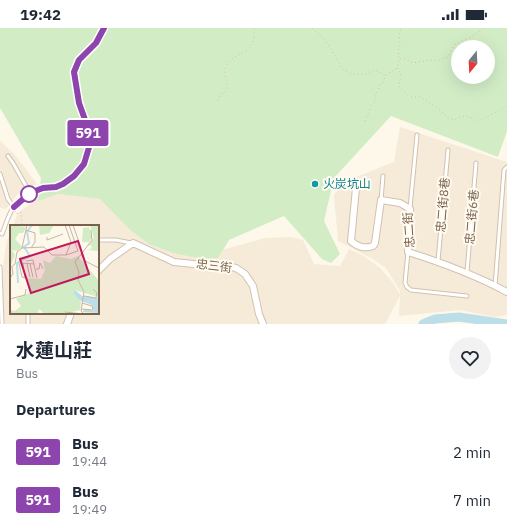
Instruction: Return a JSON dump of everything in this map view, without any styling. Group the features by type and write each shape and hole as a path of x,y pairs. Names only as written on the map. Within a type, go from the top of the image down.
{"street":[{"path":"14,207 30,193 43,188 56,187 63,184 74,176 84,164 90,144 88,128 79,103 74,72 79,60 96,43 104,28"},
{"path":"356,188 351,241 357,246 364,248 373,246 375,243 381,200"},
{"name":"忠二街","path":"381,200 400,203 410,209 408,252 467,272 507,292"},
{"path":"99,270 110,259 133,243"},
{"name":"忠三街","path":"133,243 174,262 236,268 245,274 253,286 259,314 263,324"},
{"path":"67,324 71,314"}],"lane":[{"path":"410,209 417,134"},
{"name":"忠二街8巷","path":"438,261 448,150"},
{"path":"8,156 30,193"},
{"name":"忠二街6巷","path":"467,272 476,163"},
{"path":"495,286 504,170 507,167"},
{"path":"0,174 8,199 14,207 10,211 2,234 0,233"},
{"path":"381,200 383,176"},
{"name":"忠三街","path":"99,240 116,240 133,243"},
{"path":"408,252 405,283 411,290 467,296"},
{"path":"0,267 2,324"}],"path":[{"path":"218,101 221,94 225,92 228,84 224,77 224,69 236,56 250,48 253,41 254,28"},
{"path":"312,28 326,40 342,69 352,74 365,74 375,70 386,75"},
{"path":"365,121 371,106 376,100 380,85 382,84 386,75 397,68 401,28"},
{"path":"399,59 405,59 413,63 430,60 436,61 448,56 454,45 473,36 485,28"},
{"path":"397,68 401,73 399,86 406,94 411,97 421,98 441,111 448,118 454,120 463,116 472,118 477,122 507,106"},
{"path":"21,212 22,225"}],"shaded area":[{"path":"400,127 507,162 507,315 494,317 460,310 399,316 400,296 385,324 0,324 0,289 6,245 10,233 10,314 99,314 99,225 13,225 18,213 39,197 58,194 101,199 129,229 218,258 222,250 265,238 291,237 303,240 314,264 340,266 349,249 364,256 381,269 400,294 400,291 386,268 371,258 338,241 334,195 343,182 394,162"},
{"path":"0,141 15,155 37,184 17,195 6,209 0,208"}],"green space":[{"path":"0,28 507,28 507,131 498,157 391,116 334,178 324,221 340,254 331,263 322,259 284,216 229,240 218,258 203,259 173,253 149,244 129,229 100,199 58,194 38,201 41,178 0,108"}],"waterway":[{"path":"423,324 435,319 459,317 507,324"}],"bus line":[{"name":"591","path":"14,207 30,193 43,188 56,187 63,184 74,176 84,164 90,144 88,128 79,103 74,72 79,60 96,43 104,28"}],"place":[{"name":"火炭坑山","path":"315,184"}]}
